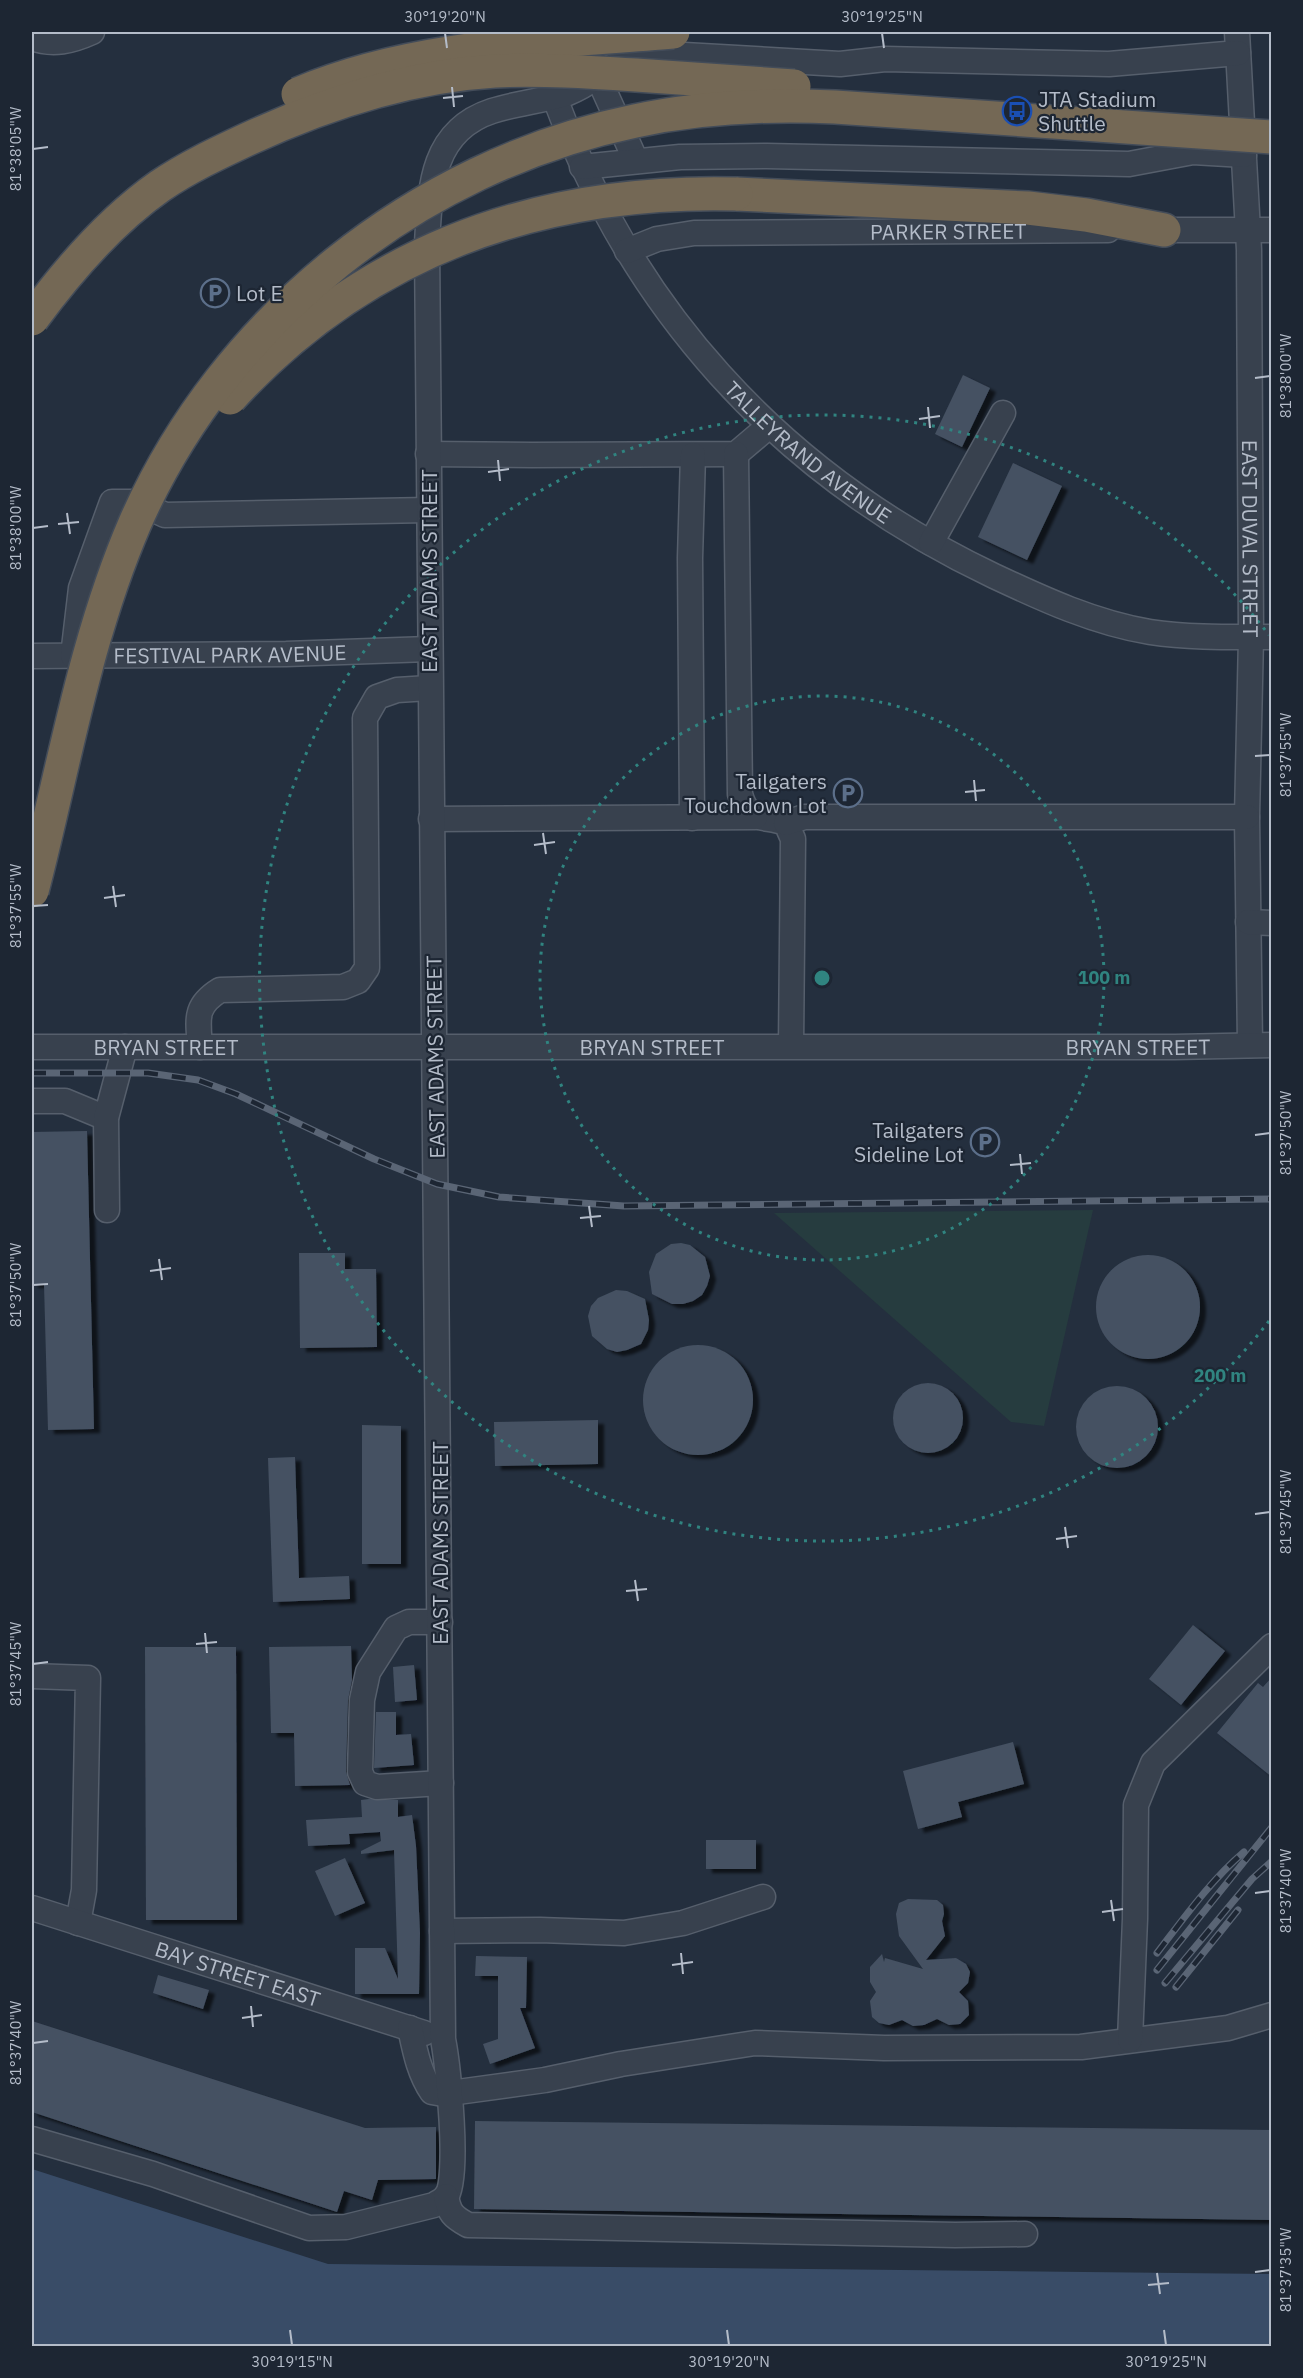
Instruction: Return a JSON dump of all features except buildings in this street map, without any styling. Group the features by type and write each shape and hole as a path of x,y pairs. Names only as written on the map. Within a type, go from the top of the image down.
{"highway":[{"path":"32,319 99,240 129,211 216,141 254,116 314,87 362,70 418,57 465,50 678,32"},
{"path":"160,186 226,149 329,106 413,82 494,71 580,71 1272,118"},
{"path":"32,891 78,695 97,625 115,572 145,502 173,448 228,371 272,321 323,273 394,221 455,185 516,157 577,136 637,120 708,109 758,105 835,107 1272,137"},
{"path":"115,572 138,527 190,447 222,407 290,340 340,302 421,255 458,239 536,213 587,202 643,195 736,194 1037,209 1097,217 1164,230"}],"street":[{"path":"32,38 44,42 63,42 92,32"},
{"name":"TALLEYRAND AVENUE","path":"535,32 554,97 582,167 627,251 665,309 697,351 770,426 865,502 931,543 1029,592 1083,614 1148,631 1192,636 1261,637"},
{"name":"EAST ADAMS STREET","path":"446,2196 452,2176 451,2093 443,2039 437,1184 428,510 427,244 431,197 437,167 446,143 454,133 475,117 494,110 554,97 584,86 629,56 649,53 840,64 885,58 1109,64 1238,42"},
{"name":"EAST DUVAL STREET","path":"1238,42 1244,155 1260,230 1261,637 1247,817 1260,922 1261,1045"},
{"path":"598,77 636,161"},
{"path":"582,167 680,157 767,156 1129,164 1193,152 1244,155"},
{"name":"PARKER STREET","path":"627,251 657,239 694,233 1260,230"},
{"path":"931,543 1003,413"},
{"path":"428,454 736,454 770,426"},
{"path":"736,454 740,794 744,808 755,817"},
{"path":"692,818 690,558 693,455"},
{"path":"73,656 81,588 112,502 137,502 165,515 428,510"},
{"name":"FESTIVAL PARK AVENUE","path":"32,656 286,654 429,649"},
{"path":"200,1047 198,1019 201,1008 207,998 220,990 343,987 358,981 367,968 365,718 377,697 398,690 429,688"},
{"path":"431,819 755,817 770,818 786,823 804,817 1247,817"},
{"path":"786,823 793,839 790,1046"},
{"name":"BRYAN STREET","path":"32,1047 1261,1045"},
{"path":"107,1210 106,1118 125,1047"},
{"path":"32,1101 65,1101 106,1118"},
{"path":"440,1622 409,1622 396,1628 368,1672 362,1700 360,1772 365,1783 376,1787 441,1783"},
{"path":"1130,2040 1135,1919 1136,1805 1153,1763 1272,1646"},
{"path":"32,1676 88,1678 84,1890 78,1923"},
{"path":"442,1943 540,1930 624,1933 683,1923 763,1897"},
{"name":"BAY STREET EAST","path":"32,1908 443,2039"},
{"path":"410,2028 415,2054 425,2081 432,2092 451,2093 544,2080 621,2064 755,2043 884,2048 1081,2047 1228,2028 1272,2015"},
{"path":"32,2139 153,2174 309,2228 346,2227 434,2205 446,2196 448,2211 453,2217 468,2225 932,2235 1025,2234"}],"green space":[{"path":"1093,1210 1044,1426 1011,1422 774,1213"}],"water":[{"path":"32,2169 328,2264 1271,2274 1271,2346 32,2346"}],"railway":[{"path":"32,1073 148,1073 198,1080 236,1094 374,1159 437,1184 499,1197 624,1206 1272,1199"},
{"path":"1157,1970 1272,1827"},
{"path":"1157,1953 1209,1887 1244,1852"},
{"path":"1165,1983 1252,1879 1272,1861"},
{"path":"1176,1987 1238,1910"}],"place":[{"name":"JTA Stadium Shuttle","path":"1017,111"},
{"name":"Lot E","path":"215,293"},
{"name":"Tailgaters Touchdown Lot","path":"848,793"},
{"name":"Tailgaters Sideline Lot","path":"985,1142"}]}
